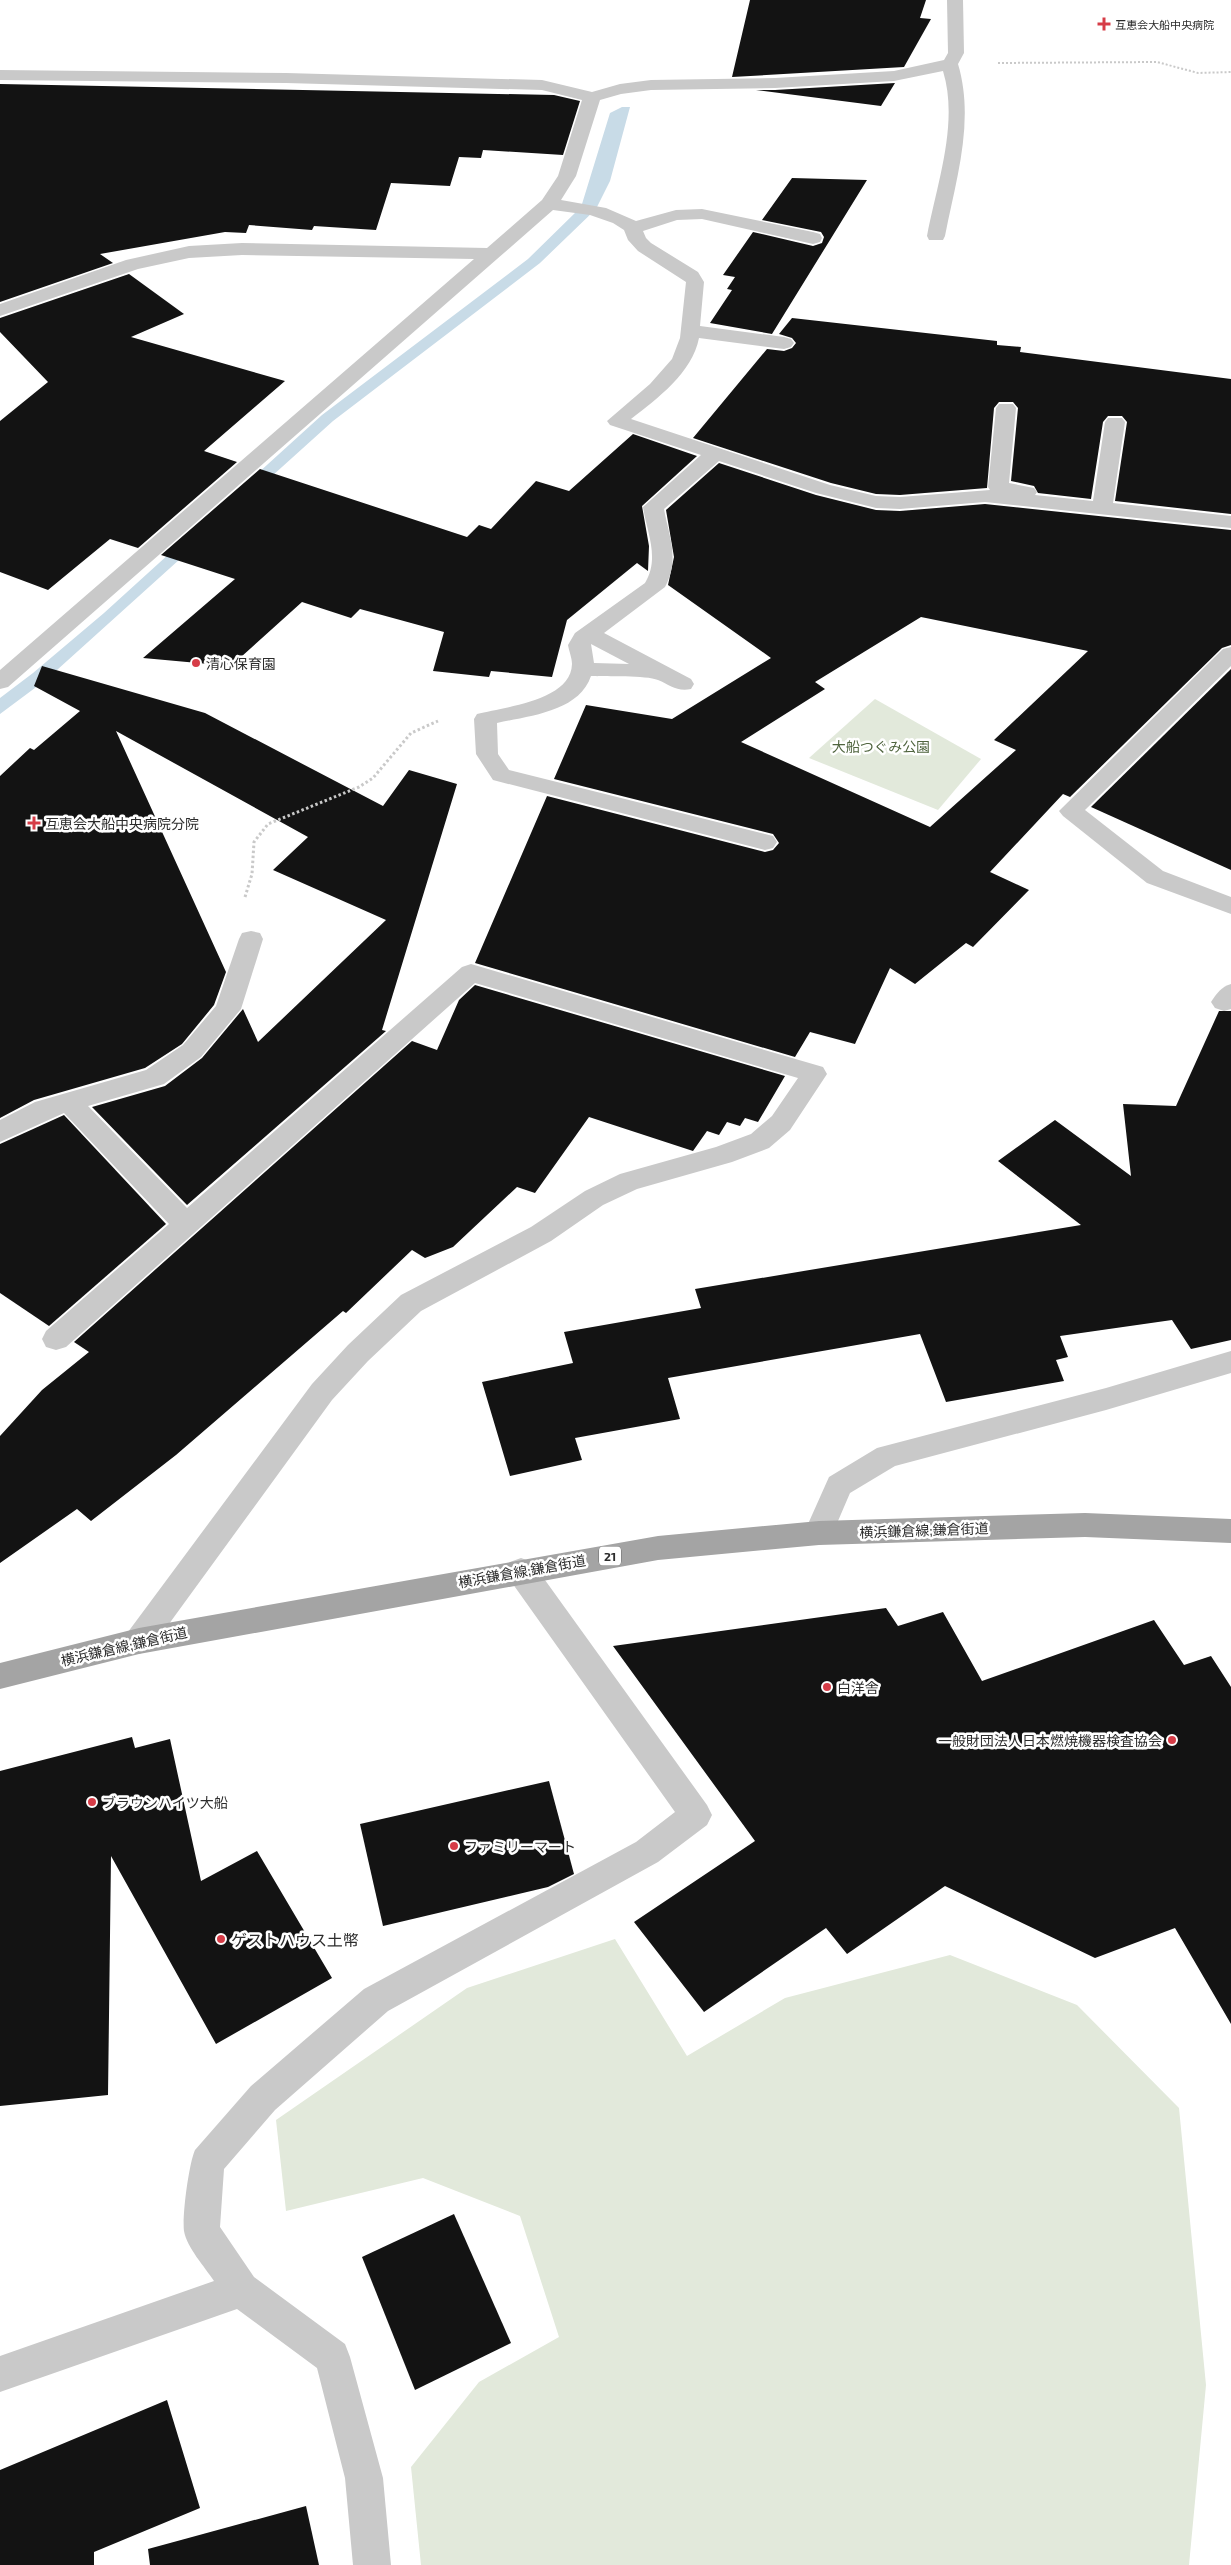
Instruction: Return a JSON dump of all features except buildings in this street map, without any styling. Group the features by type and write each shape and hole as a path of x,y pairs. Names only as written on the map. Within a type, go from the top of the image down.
{"main road":[{"name":"横浜鎌倉線;鎌倉街道","path":"0,1676 139,1641 658,1548 818,1533 1085,1525 1231,1531"}],"street":[{"path":"936,236 957,128 957,88 950,64 956,53 955,0"},
{"path":"0,75 286,78 542,85 592,97 620,89 651,85 775,83 894,76 950,64"},
{"path":"0,682 549,204 567,176 592,97"},
{"path":"549,204 595,211 615,218 634,228 676,215 702,214 813,238"},
{"path":"634,228 637,240 691,276 695,282 691,308 691,331 687,348 667,378 617,421 823,489 876,502 985,496 1102,503"},
{"path":"0,310 133,264 189,252 242,249 493,254"},
{"path":"691,331 784,343"},
{"path":"1006,408 998,487 1231,522"},
{"path":"1102,503 1115,422"},
{"path":"716,453 654,507 665,553 662,576 654,587 589,634 579,645 582,669 572,688 555,701 529,710 485,719 487,754 501,776 765,842"},
{"path":"589,634 683,684"},
{"path":"1231,654 1071,811 1155,877 1231,906"},
{"path":"582,669 663,672"},
{"path":"0,1132 44,1109 155,1078 192,1051 228,1009 251,939"},
{"path":"56,1339 471,973 814,1074 781,1123 760,1141 723,1155 628,1181 594,1198 542,1234 411,1303 358,1353 322,1392 139,1641"},
{"path":"69,1102 186,1224"},
{"path":"818,1533 838,1485 887,1456 1106,1399 1231,1362"},
{"path":"372,2565 364,2478 332,2357 240,2290 202,2231 208,2162 262,2098 376,2000 647,1852 696,1815 522,1571"},
{"path":"0,2374 240,2290"}],"path":[{"path":"950,64 1157,62 1198,73 1231,72"},
{"path":"251,939 245,912 245,894 252,876 252,842 259,832 268,824 373,778 411,733 439,720"}],"green space":[{"name":"大船つぐみ公園","path":"875,699 981,759 938,810 809,758"},
{"path":"615,1939 687,2056 785,1998 950,1955 1077,2005 1179,2108 1206,2385 1189,2565 421,2565 411,2467 479,2382 559,2337 520,2216 423,2178 286,2211 276,2120 467,1988"}],"water":[{"path":"622,107 630,107 610,181 596,209 540,263 333,421 47,679 0,714 0,698 33,673 104,613 322,415 528,259 582,204 610,113"}],"place":[{"name":"互恵会大船中央病院","path":"1104,24"},
{"name":"清心保育園","path":"196,663"},
{"name":"互恵会大船中央病院分院","path":"34,823"},
{"name":"白洋舎","path":"827,1687"},
{"name":"一般財団法人日本燃焼機器検査協会","path":"1172,1740"},
{"name":"ブラウンハイツ大船","path":"92,1802"},
{"name":"ファミリーマート","path":"454,1846"},
{"name":"ゲストハウス土幣","path":"221,1939"}]}
